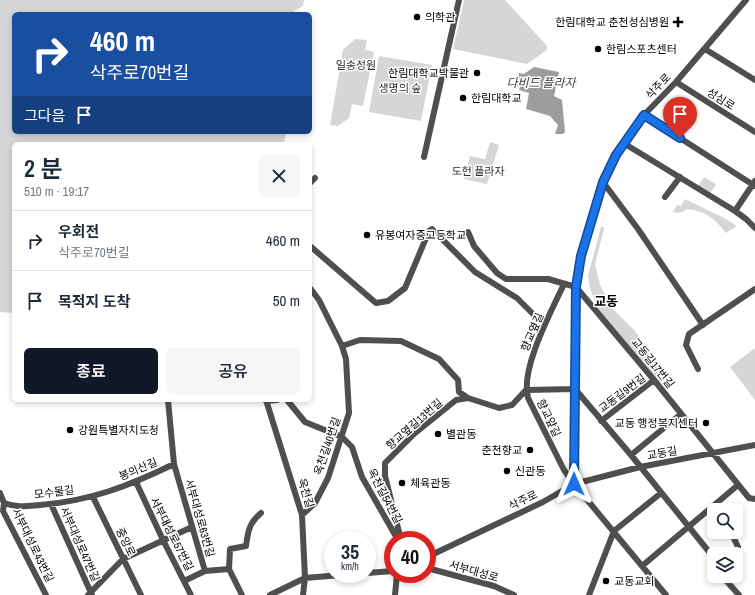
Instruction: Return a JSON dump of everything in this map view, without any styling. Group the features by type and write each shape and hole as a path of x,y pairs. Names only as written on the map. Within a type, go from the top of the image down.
{"street":[{"path":"424,157 458,0"},
{"name":"삭주로","path":"436,553 543,502 574,484 576,287 581,256 603,182 616,155 644,115 676,82 746,0"},
{"path":"705,49 755,80"},
{"name":"성심로","path":"676,82 755,132"},
{"path":"644,115 754,184 735,211"},
{"path":"625,144 735,211 755,228"},
{"path":"665,198 680,177"},
{"path":"312,181 315,178"},
{"path":"603,182 638,229 703,325"},
{"path":"312,248 376,303 388,301 405,288 429,232 432,229 475,272 517,298 533,314 546,322"},
{"path":"468,232 474,246 496,273 506,279 548,279 576,287"},
{"name":"향교옆길","path":"526,390 531,360 546,322 564,284"},
{"name":"교동길17번길","path":"576,287 654,380 738,485 749,498 755,499"},
{"path":"698,369 686,346 686,341 689,334 755,289"},
{"name":"옥천길40번길","path":"302,515 315,503 328,478 349,413 346,359 342,346 319,300 312,291"},
{"path":"342,346 360,340 401,341 439,359 458,380 460,392 468,398 499,408 512,405 526,390 574,389"},
{"name":"교동길9번길","path":"601,421 654,380"},
{"name":"교동길9번길","path":"574,389 631,455 707,549"},
{"name":"향교앞길","path":"526,390 528,398 564,470 666,595"},
{"name":"향교옆길13번길","path":"399,531 385,476 385,463 414,434 456,400 468,398"},
{"name":"봉의산길","path":"93,497 136,482 174,464 168,402"},
{"name":"옥천길","path":"267,402 302,515 305,578 303,595"},
{"path":"289,402 305,422 342,437"},
{"path":"631,455 681,414"},
{"name":"옥천길54번길","path":"342,437 352,447 362,477 393,531"},
{"name":"교동길","path":"574,484 640,467 755,445"},
{"name":"서부대성로63번길","path":"174,464 205,571 229,569"},
{"name":"서부대성로57번길","path":"136,482 191,595"},
{"path":"716,503 738,485"},
{"path":"0,493 4,503"},
{"path":"589,595 614,531 661,494"},
{"name":"모수물길","path":"4,503 14,507 51,504 93,497"},
{"name":"중앙로","path":"93,497 141,595"},
{"name":"서부대성로43번길","path":"4,503 3,511 46,595"},
{"name":"서부대성로47번길","path":"51,504 90,594 123,559 192,527"},
{"path":"642,566 707,510"},
{"path":"242,595 229,569 230,549 246,546 248,528 255,518 261,513"},
{"path":"734,539 738,547"},
{"path":"184,581 205,571"},
{"name":"서부대성로","path":"436,571 500,592 514,595"},
{"path":"270,595 305,578 324,576"},
{"path":"396,595 397,583"},
{"path":"728,583 739,595"}],"green space":[{"path":"0,0 304,0 303,6 292,12 12,12 12,134 286,134 284,142 12,142 12,313 0,312"},
{"path":"464,0 505,0 547,46 547,50 527,64 453,49"},
{"name":"일송정원","path":"355,39 367,40 365,50 374,52 363,106 352,104 349,118 338,126 330,125 343,50"},
{"name":"생명의 숲","path":"379,56 432,65 421,121 369,112"},
{"name":"도헌 플라자","path":"490,142 499,145 487,184 464,179 470,156 485,159"},
{"path":"704,177 716,184 710,194 698,186"},
{"path":"685,199 737,226 726,233 710,216 700,212 688,209 677,213 673,212 677,205 681,206"},
{"path":"601,227 604,227 604,229 595,264 600,285 613,309 634,330 668,376 659,384 597,307 590,288 588,276"},
{"path":"755,348 755,400 730,367"}],"water":[{"name":"다비드 플라자","path":"534,67 559,72 554,96 562,100 565,132 563,134 555,134 558,125 550,116 526,109 529,93 519,90 520,87 516,86 519,73 524,74"}],"place":[{"name":"의학관","path":"417,17"},
{"name":"한림대학교 춘천성심병원","path":"678,22"},
{"name":"한림스포츠센터","path":"598,49"},
{"name":"한림대학교박물관","path":"477,73"},
{"name":"한림대학교","path":"463,98"},
{"name":"유봉여자중고등학교","path":"367,235"},
{"name":"교동 행정복지센터","path":"706,423"},
{"name":"강원특별자치도청","path":"70,430"},
{"name":"별관동","path":"438,434"},
{"name":"춘천향교","path":"530,450"},
{"name":"신관동","path":"507,471"},
{"name":"체육관동","path":"402,483"},
{"name":"교동교회","path":"606,581"}],"district":[{"name":"교동","path":"606,301"}],"route":[{"path":"574,484 576,287 581,256 599,192 616,155 644,115 680,138"}]}
